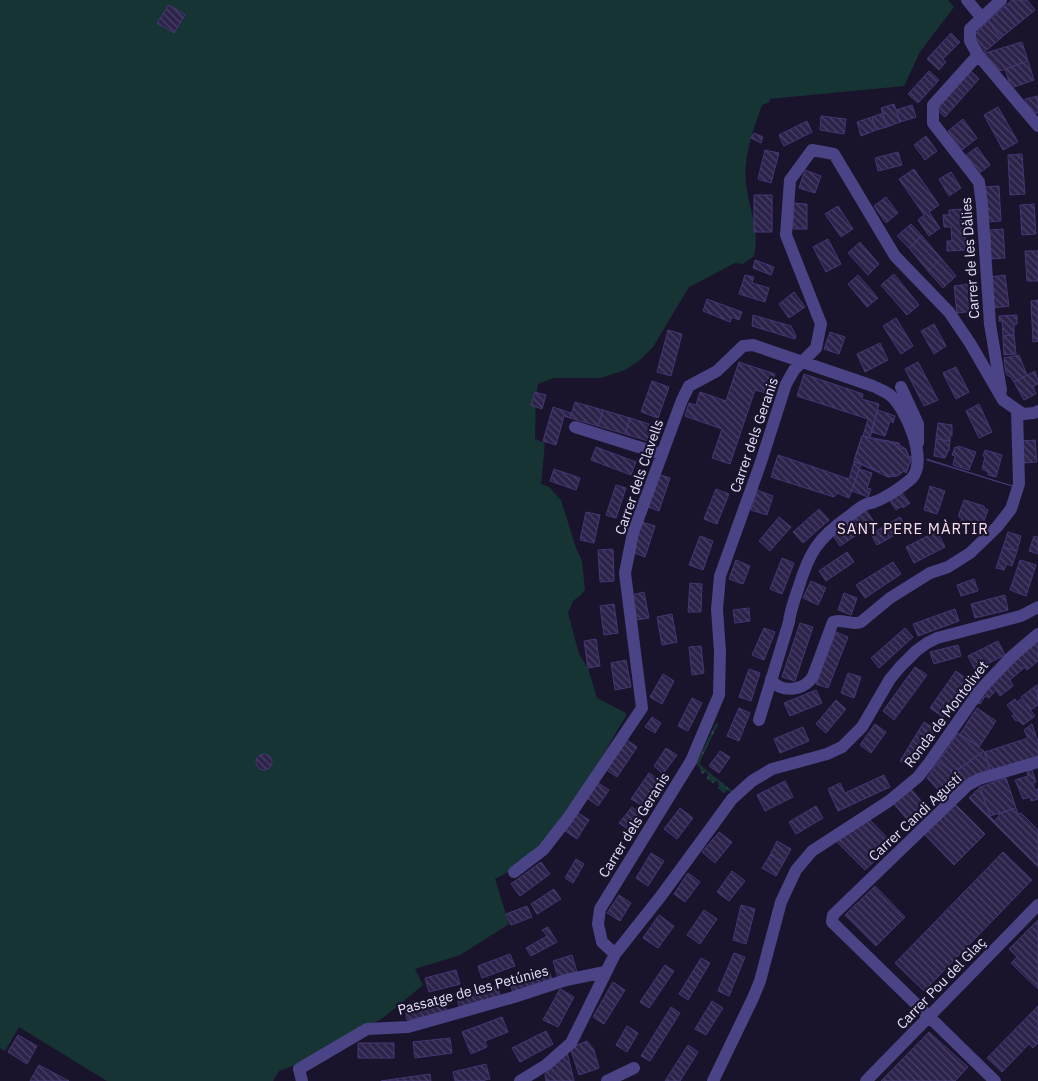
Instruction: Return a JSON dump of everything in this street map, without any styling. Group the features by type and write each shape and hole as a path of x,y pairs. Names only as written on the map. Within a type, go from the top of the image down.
{"street":[{"path":"967,0 981,17"},
{"path":"1001,0 970,29 970,41 978,55 1038,126"},
{"name":"Carrer de les Dàlies","path":"978,55 933,105 933,123 978,182 982,204 990,324 1003,400"},
{"name":"Carrer dels Geranis","path":"616,954 602,942 598,924 600,908 691,761 719,695 720,652 717,609 720,576 761,462 786,384 794,370 816,348 821,324 786,235 790,180 812,150 834,154 895,256 949,312 970,343 1003,400 1017,410"},
{"name":"Carrer dels Clavells","path":"514,872 543,850 568,818 642,708 625,573 633,533 682,400 690,386 717,371 743,346 753,345 802,362"},
{"path":"802,362 873,386 891,395 918,446"},
{"path":"759,720 789,622 790,612 811,552 836,525 866,504 877,501 913,477 919,463 918,424 901,387"},
{"path":"771,679 777,687 786,689 797,688 808,682 813,676 833,622 837,620 855,624 860,622 890,598 930,574 959,561 997,527 1012,506 1019,484 1017,410"},
{"path":"1017,410 1023,414 1038,411"},
{"path":"575,427 661,454"},
{"path":"520,1081 546,1065 571,1043 605,972 616,954 728,804 752,781 772,769 827,754 842,747 862,726 900,667 927,642 1021,616 1038,607"},
{"name":"Ronda de Montolivet","path":"713,1081 754,998 781,902 796,870 812,851 889,801 918,777 980,690 1011,657 1038,634"},
{"name":"Carrer Candi Agustí","path":"928,1017 832,922 833,915 968,786 979,779 1038,762"},
{"name":"Carrer Pou del Glaç","path":"866,1081 1038,905"},
{"name":"Passatge de les Petúnies","path":"301,1075 367,1029 408,1027 566,980 605,972"},
{"path":"928,1017 995,1081"},
{"path":"606,1081 634,1068"}],"green space":[{"path":"0,0 948,0 954,7 920,52 904,86 769,99 770,102 762,105 750,144 745,174 756,237 754,256 743,264 735,263 689,287 653,347 640,360 625,370 601,378 554,378 538,384 535,439 545,443 541,484 549,487 561,500 582,561 585,590 573,601 568,613 579,654 588,668 597,698 626,713 626,716 586,784 554,829 536,849 516,866 495,879 509,924 460,955 415,969 423,985 383,1018 295,1065 279,1071 273,1081 107,1081 19,1027 5,1051 0,1048"},
{"path":"716,723 718,724 699,764 731,792 727,790 724,793 718,788 718,782 713,783 707,779 708,773 702,774 699,766 696,764"}],"building":[{"path":"1012,0 1027,0 1035,10 1019,23 1005,6"},
{"path":"169,5 185,15 174,33 157,23"},
{"path":"1005,6 1019,23 1001,38 988,21"},
{"path":"988,21 1001,38 982,54 973,36"},
{"path":"951,33 960,42 943,59 946,62 939,70 927,59"},
{"path":"1022,42 1028,61 997,72 982,54"},
{"path":"1028,61 1034,80 1011,88 1005,69"},
{"path":"929,71 939,80 918,103 908,94"},
{"path":"971,71 979,79 945,117 936,109"},
{"path":"1038,96 1038,113 1031,113 1025,99"},
{"path":"894,104 900,122 887,127 881,108"},
{"path":"912,105 916,117 900,122 896,110"},
{"path":"998,107 1018,142 1003,150 984,115"},
{"path":"883,113 887,127 876,130 872,117"},
{"path":"821,116 846,119 844,134 820,130"},
{"path":"872,117 876,130 861,136 857,122"},
{"path":"963,119 977,138 962,150 948,131"},
{"path":"807,121 812,132 784,146 779,135"},
{"path":"754,133 763,137 761,143 751,138"},
{"path":"926,136 937,151 925,160 914,145"},
{"path":"977,147 990,165 978,174 965,156"},
{"path":"765,150 779,153 771,183 758,179"},
{"path":"898,152 902,165 878,171 875,158"},
{"path":"1022,154 1025,194 1010,195 1008,155"},
{"path":"914,169 939,205 929,212 940,228 929,236 918,220 924,215 899,179"},
{"path":"805,170 821,176 815,193 799,188"},
{"path":"951,172 961,188 949,196 939,179"},
{"path":"999,186 1001,221 987,222 985,187"},
{"path":"754,195 772,195 772,232 754,232"},
{"path":"886,197 898,213 886,223 874,206"},
{"path":"793,203 807,204 807,229 793,229"},
{"path":"1034,204 1036,234 1022,235 1020,205"},
{"path":"838,206 853,229 841,237 825,214"},
{"path":"963,209 966,250 947,251 947,241 952,241 951,227 944,227 943,215 949,215 949,210"},
{"path":"911,224 922,236 909,248 897,236"},
{"path":"1003,229 1005,258 991,259 990,230"},
{"path":"922,236 941,258 928,271 909,248"},
{"path":"828,239 841,264 826,272 813,247"},
{"path":"860,242 879,264 868,275 848,253"},
{"path":"1025,251 1038,251 1038,281 1027,281"},
{"path":"941,258 956,276 943,288 928,271"},
{"path":"755,260 774,267 771,275 753,268"},
{"path":"894,274 919,305 907,315 881,285"},
{"path":"745,275 754,277 752,283 769,288 765,302 739,294"},
{"path":"858,275 878,298 867,307 848,284"},
{"path":"1005,275 1009,306 994,308 991,277"},
{"path":"970,284 974,311 957,313 954,286"},
{"path":"794,292 805,307 789,318 779,304"},
{"path":"707,299 742,312 739,320 732,317 730,322 703,311"},
{"path":"1038,300 1038,341 1033,342 1031,301"},
{"path":"753,315 791,326 796,336 795,339 752,326"},
{"path":"1017,315 1014,335 1003,336 1002,321 999,321 999,316"},
{"path":"896,318 913,346 901,354 883,326"},
{"path":"934,324 946,346 934,354 921,331"},
{"path":"668,330 682,334 671,376 657,372"},
{"path":"830,332 845,337 839,354 824,349"},
{"path":"1014,335 1016,354 1004,355 1003,336"},
{"path":"880,343 888,360 865,372 857,354"},
{"path":"1019,355 1027,375 1014,382 1006,373 1004,358"},
{"path":"739,362 775,374 769,394 755,390 730,464 712,458 722,429 685,416 689,403 696,405 700,392 726,401"},
{"path":"918,362 938,400 924,406 905,369"},
{"path":"956,367 969,392 956,399 943,373"},
{"path":"1035,371 1038,384 1033,386 1036,394 1024,400 1014,382"},
{"path":"804,374 863,394 862,399 879,404 870,438 863,436 868,419 797,396"},
{"path":"652,381 669,387 658,418 641,412"},
{"path":"535,392 546,395 542,409 531,405"},
{"path":"575,402 603,410 598,426 570,418"},
{"path":"979,404 992,432 979,438 966,411"},
{"path":"553,407 571,413 570,418 564,416 556,445 543,441"},
{"path":"603,410 630,418 625,434 598,426"},
{"path":"878,410 895,416 893,423 890,421 885,436 871,432"},
{"path":"630,418 652,425 648,441 625,434"},
{"path":"938,423 952,425 950,441 936,439"},
{"path":"862,436 880,441 889,441 890,444 899,443 899,448 905,449 909,457 912,457 906,473 904,471 897,476 891,474 888,477 881,470 879,472 854,461"},
{"path":"862,436 899,443 899,445 906,449 909,457 912,457 906,473 904,471 897,476 888,477 854,461"},
{"path":"936,439 950,441 949,451 945,458 934,456"},
{"path":"1035,440 1037,462 1024,463 1022,441"},
{"path":"958,446 976,452 969,470 953,465 955,456 952,455 955,447 958,448"},
{"path":"596,447 636,462 631,475 591,460"},
{"path":"985,450 1002,455 996,477 988,475 988,472 982,469"},
{"path":"778,455 849,479 854,462 861,464 849,498 837,493 834,497 771,477"},
{"path":"927,459 1012,486 927,460"},
{"path":"554,469 580,478 576,490 550,481"},
{"path":"859,469 872,473 867,488 871,489 868,497 852,491"},
{"path":"658,474 670,478 659,511 648,507"},
{"path":"616,485 626,488 616,518 606,515"},
{"path":"930,486 945,491 937,514 924,510"},
{"path":"716,489 729,494 717,524 704,519"},
{"path":"757,490 773,496 767,515 751,510"},
{"path":"902,493 910,503 896,510 890,501"},
{"path":"964,500 984,506 988,510 981,529 969,525 966,528 960,523 962,518 959,517 959,514"},
{"path":"819,509 829,520 803,543 793,532"},
{"path":"865,509 875,523 840,546 831,533"},
{"path":"586,512 600,515 594,543 580,540"},
{"path":"779,517 791,527 770,551 759,541"},
{"path":"900,517 907,528 877,545 871,534"},
{"path":"642,522 655,526 645,557 632,552"},
{"path":"937,531 945,547 914,563 906,547"},
{"path":"1008,532 1021,536 1017,551 1003,547"},
{"path":"700,536 713,541 703,570 689,565"},
{"path":"1034,536 1038,537 1038,554 1029,551"},
{"path":"1003,547 1017,551 1012,566 1007,564 1004,570 996,568"},
{"path":"613,549 614,581 600,582 598,550"},
{"path":"847,552 854,562 826,581 819,571"},
{"path":"782,558 794,563 782,594 770,589"},
{"path":"736,560 750,566 743,584 729,579"},
{"path":"1020,560 1036,565 1026,596 1010,590"},
{"path":"893,562 901,574 865,598 856,585"},
{"path":"974,579 978,591 961,596 957,585"},
{"path":"811,581 826,588 818,605 803,598"},
{"path":"690,583 702,584 701,612 688,612"},
{"path":"644,592 649,618 636,620 631,595"},
{"path":"844,593 857,598 851,615 838,610"},
{"path":"1005,595 1008,610 975,618 971,604"},
{"path":"614,604 618,633 604,635 600,606"},
{"path":"749,608 750,621 735,623 733,610"},
{"path":"955,609 959,621 918,636 913,624"},
{"path":"672,614 677,642 662,645 657,617"},
{"path":"800,623 813,627 795,681 782,677"},
{"path":"764,628 775,632 764,660 752,655"},
{"path":"905,628 913,637 879,668 871,658"},
{"path":"836,632 848,637 828,688 816,684"},
{"path":"596,639 600,666 588,668 584,641"},
{"path":"1038,639 1038,661 1027,670 1025,667 1010,680 1013,686 1000,696 996,690 989,698 985,696 980,704 975,702"},
{"path":"998,641 1005,655 975,670 968,656"},
{"path":"958,645 961,656 934,664 930,652"},
{"path":"701,646 704,673 692,675 689,647"},
{"path":"626,660 631,687 615,690 611,663"},
{"path":"915,667 927,675 894,720 883,711"},
{"path":"749,669 760,673 751,701 739,697"},
{"path":"956,671 969,681 943,717 930,708"},
{"path":"848,673 861,677 854,698 841,693"},
{"path":"663,674 674,681 662,704 650,697"},
{"path":"1037,685 1038,705 1031,710 1021,697"},
{"path":"816,690 822,703 790,716 784,703"},
{"path":"692,698 702,703 688,731 678,726"},
{"path":"1015,699 1017,702 1021,699 1035,716 1023,725 1012,716 1014,714 1007,705"},
{"path":"836,700 846,709 826,733 816,724"},
{"path":"739,708 750,713 739,741 727,736"},
{"path":"977,708 996,721 979,747 960,734"},
{"path":"652,717 661,723 655,733 645,727"},
{"path":"924,722 935,729 911,768 900,761"},
{"path":"875,724 886,732 871,753 860,745"},
{"path":"1032,724 1038,742 1038,756 990,771 985,752 1028,738 1024,730"},
{"path":"803,727 809,741 780,753 774,739"},
{"path":"958,733 984,751 955,772 938,762"},
{"path":"624,738 637,747 617,777 605,769"},
{"path":"666,748 677,755 663,774 654,766"},
{"path":"720,751 730,757 719,773 709,766"},
{"path":"984,751 990,771 961,780 957,770"},
{"path":"261,754 267,754 272,759 270,768 261,770 256,765 256,759"},
{"path":"938,762 957,774 961,780 944,796 927,778"},
{"path":"1032,770 1036,782 1033,783 1035,790 1038,789 1038,799 1031,801 1030,797 1023,799 1015,780 1028,776 1027,771"},
{"path":"649,773 660,781 643,806 631,799"},
{"path":"884,775 890,787 838,811 828,789 840,783 845,793"},
{"path":"1006,778 1016,808 990,816 980,787"},
{"path":"785,781 793,797 765,811 757,795"},
{"path":"598,783 609,790 598,806 587,798"},
{"path":"980,787 990,816 994,821 999,814 1016,808 1018,814 1021,813 1038,830 1038,867 969,798"},
{"path":"911,789 929,810 912,825 894,804"},
{"path":"955,804 985,834 954,865 924,834"},
{"path":"816,806 823,818 796,834 789,822"},
{"path":"632,807 641,814 629,830 619,823"},
{"path":"680,808 693,818 677,839 664,829"},
{"path":"577,812 589,820 577,839 565,831"},
{"path":"870,820 893,844 865,870 835,840"},
{"path":"719,832 732,842 715,863 702,852"},
{"path":"777,841 791,849 784,862 770,855"},
{"path":"1003,852 1032,880 924,991 895,963"},
{"path":"651,853 664,861 648,886 636,878"},
{"path":"770,855 784,862 776,876 762,868"},
{"path":"576,859 584,864 573,883 565,878"},
{"path":"541,862 550,874 520,896 511,884"},
{"path":"732,871 745,881 729,901 717,892"},
{"path":"688,873 700,882 685,902 674,894"},
{"path":"875,886 905,917 876,946 845,915"},
{"path":"554,889 561,899 537,914 531,904"},
{"path":"619,895 631,903 620,921 607,913"},
{"path":"741,905 755,909 746,944 733,940"},
{"path":"527,906 532,917 511,925 506,914"},
{"path":"704,910 717,919 700,944 687,935"},
{"path":"659,915 674,926 658,948 643,938"},
{"path":"1038,920 1038,989 1011,963 1017,957 1009,949"},
{"path":"548,927 557,942 531,956 526,948 547,936 542,930"},
{"path":"734,953 745,957 729,996 718,991"},
{"path":"510,954 515,966 482,978 478,966"},
{"path":"572,955 577,972 558,978 553,961"},
{"path":"701,958 710,963 688,1000 679,994"},
{"path":"665,965 674,971 649,1008 640,1002"},
{"path":"456,970 460,984 429,992 425,978"},
{"path":"549,970 552,980 513,993 510,982"},
{"path":"613,982 625,990 604,1024 593,1017"},
{"path":"498,986 500,998 460,1009 457,997"},
{"path":"560,989 574,997 558,1027 543,1020"},
{"path":"712,1001 723,1008 706,1035 695,1029"},
{"path":"444,1002 447,1012 407,1020 405,1009"},
{"path":"1038,1006 1038,1043 1033,1048 1029,1044 1002,1072 987,1058"},
{"path":"671,1007 680,1013 650,1061 641,1056"},
{"path":"502,1017 508,1032 485,1041 487,1047 471,1054 462,1032"},
{"path":"627,1026 638,1033 627,1052 616,1045"},
{"path":"546,1031 553,1044 520,1062 512,1048"},
{"path":"929,1032 968,1067 955,1081 881,1081"},
{"path":"18,1035 37,1046 27,1064 8,1052"},
{"path":"450,1038 452,1053 415,1058 413,1042"},
{"path":"587,1041 594,1050 599,1068 579,1075 571,1050"},
{"path":"358,1043 394,1043 394,1058 358,1058"},
{"path":"688,1045 698,1052 680,1081 665,1081"},
{"path":"567,1052 574,1081 546,1081 545,1074"},
{"path":"486,1064 490,1079 455,1081 453,1072"},
{"path":"39,1065 69,1081 30,1081"},
{"path":"430,1074 431,1081 381,1081"}],"district":[{"name":"SANT PERE MÀRTIR","path":"913,529"}]}
